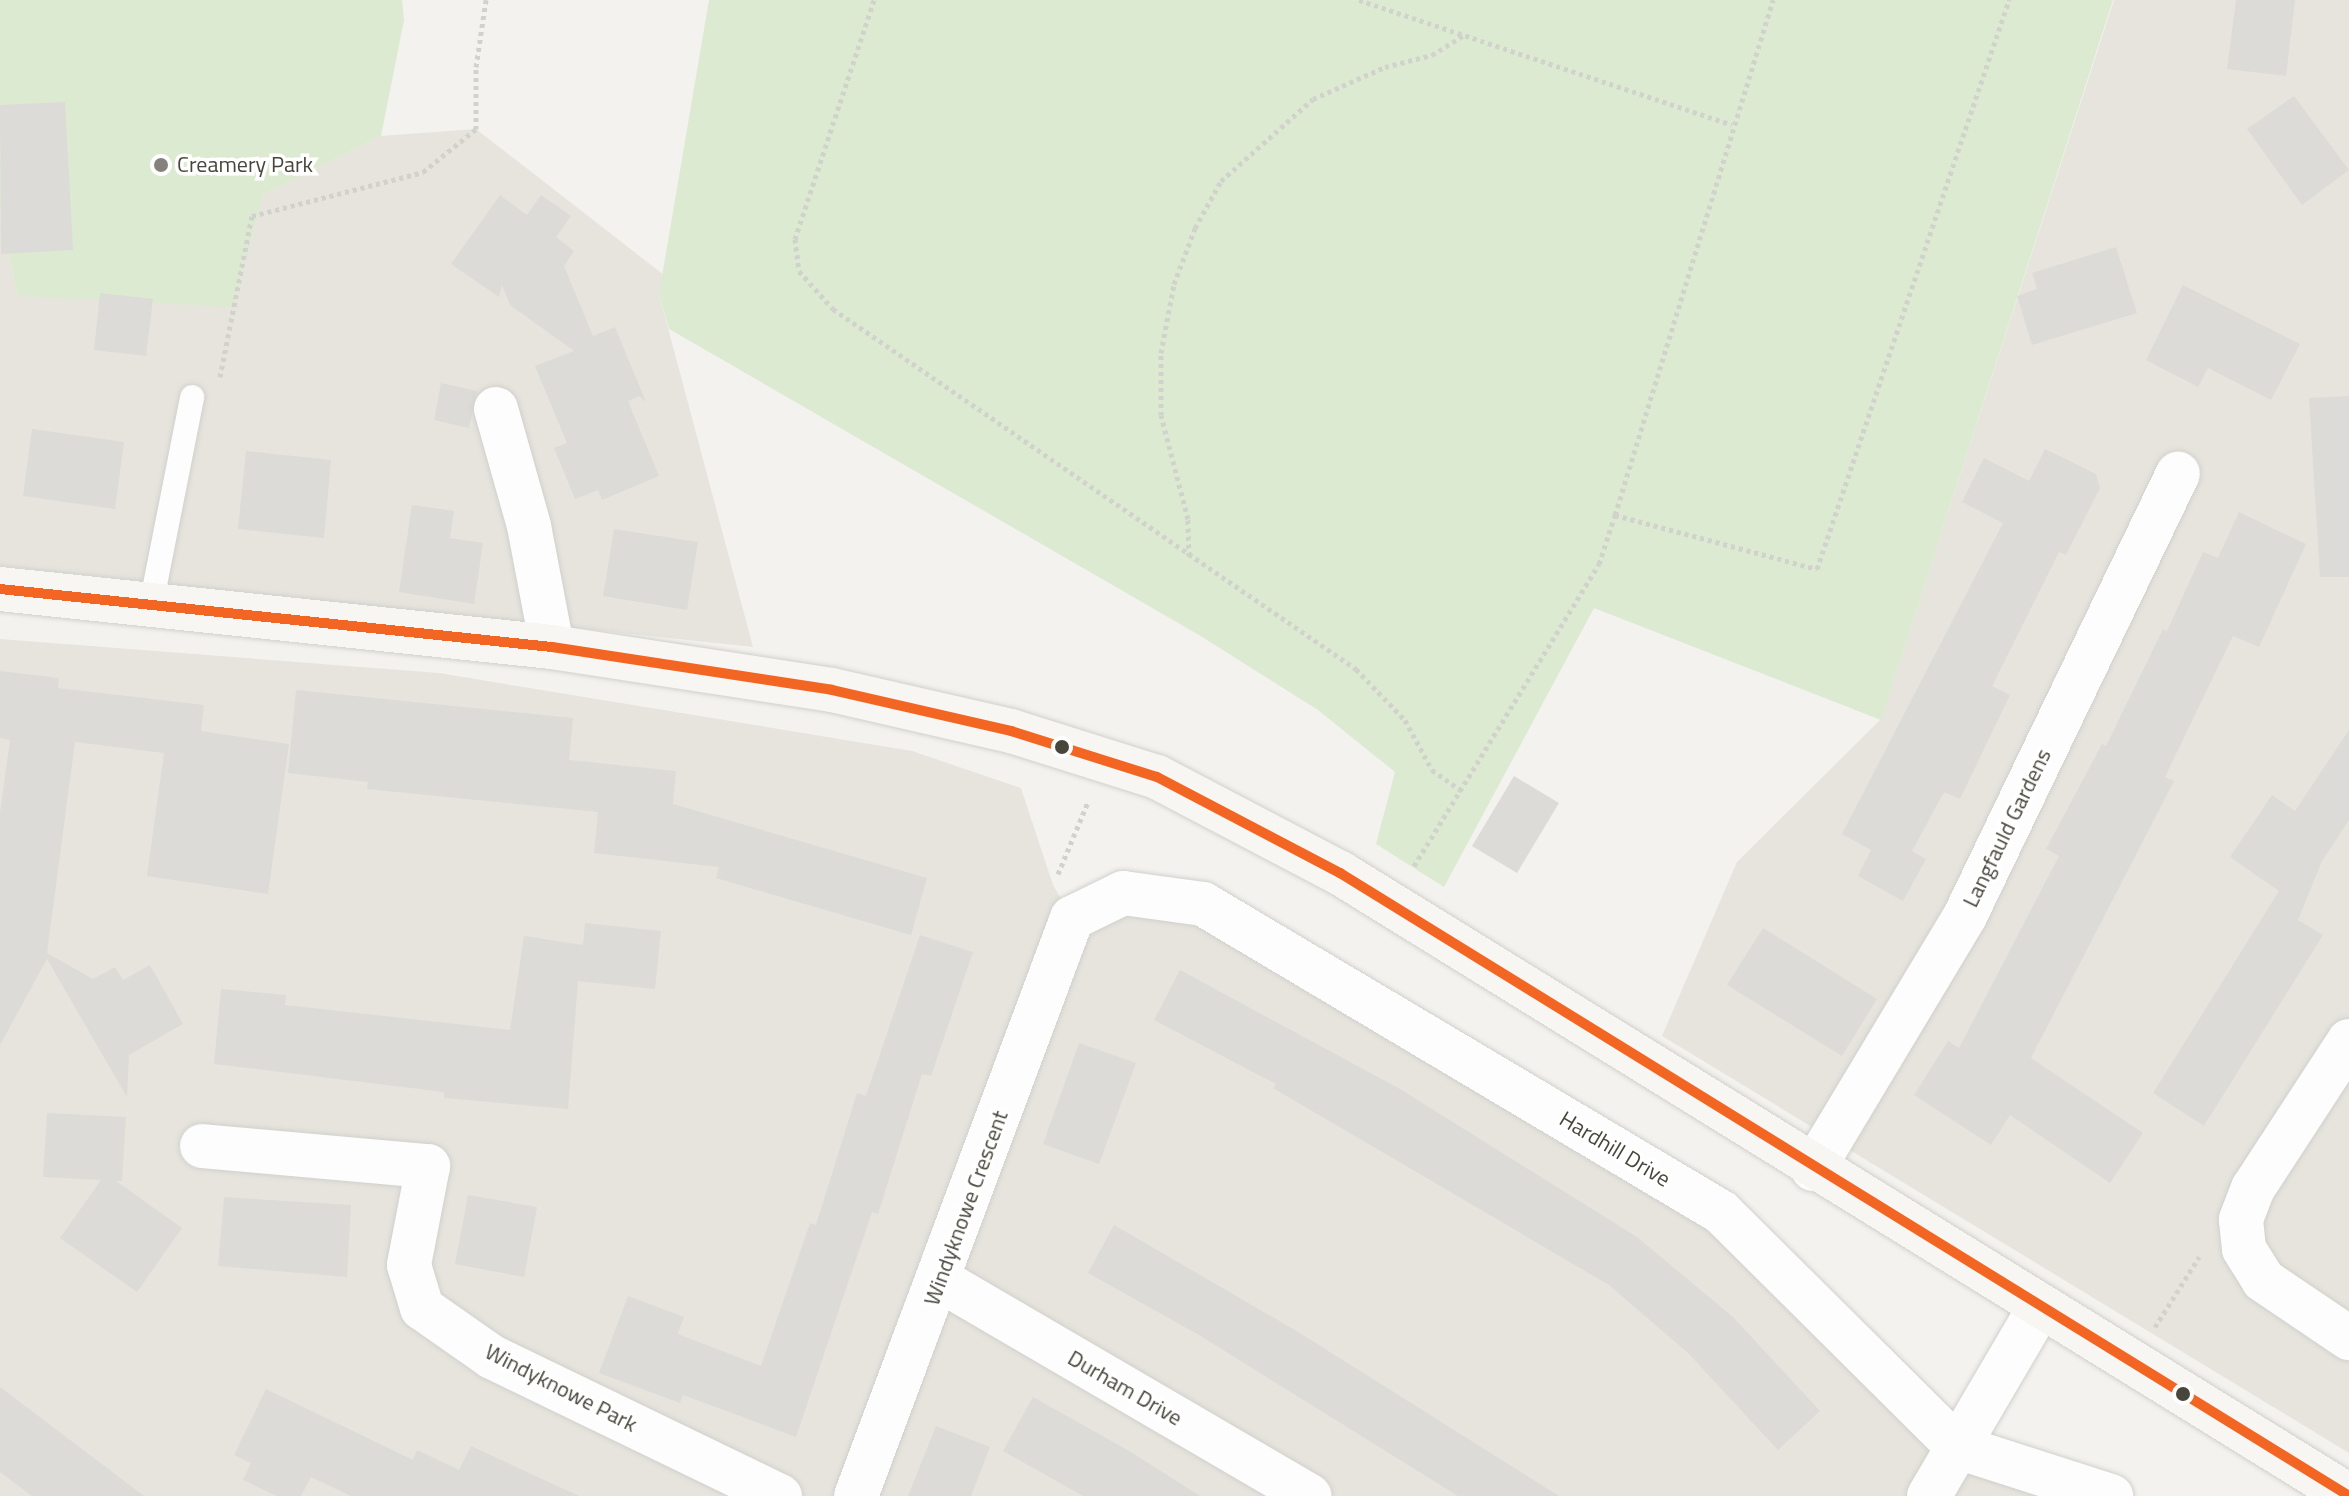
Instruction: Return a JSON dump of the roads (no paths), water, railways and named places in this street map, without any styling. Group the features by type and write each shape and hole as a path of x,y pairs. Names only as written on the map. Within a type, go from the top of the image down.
{"main road":[{"path":"0,589 552,647 832,690 1011,731 1157,777 1390,904 1813,1169 2349,1496"}],"street":[{"path":"496,409 529,526 552,647"},
{"name":"Langfauld Gardens","path":"1813,1169 1965,916 2178,474"},
{"name":"Hardhill Drive","path":"1072,918 1123,893 1203,904 1721,1212 1958,1447 2111,1496"},
{"name":"Windyknowe Crescent","path":"856,1496 940,1280 1072,918"},
{"path":"2349,1041 2253,1188 2243,1235 2263,1280 2349,1338"},
{"name":"Windyknowe Park","path":"202,1146 428,1166 409,1265 422,1308 492,1357 780,1496"},
{"name":"Durham Drive","path":"940,1280 1310,1496"},
{"path":"1929,1496 2040,1307"}],"lane":[{"path":"151,605 192,397"}],"place":[{"name":"Creamery Park","path":"161,165"}]}
